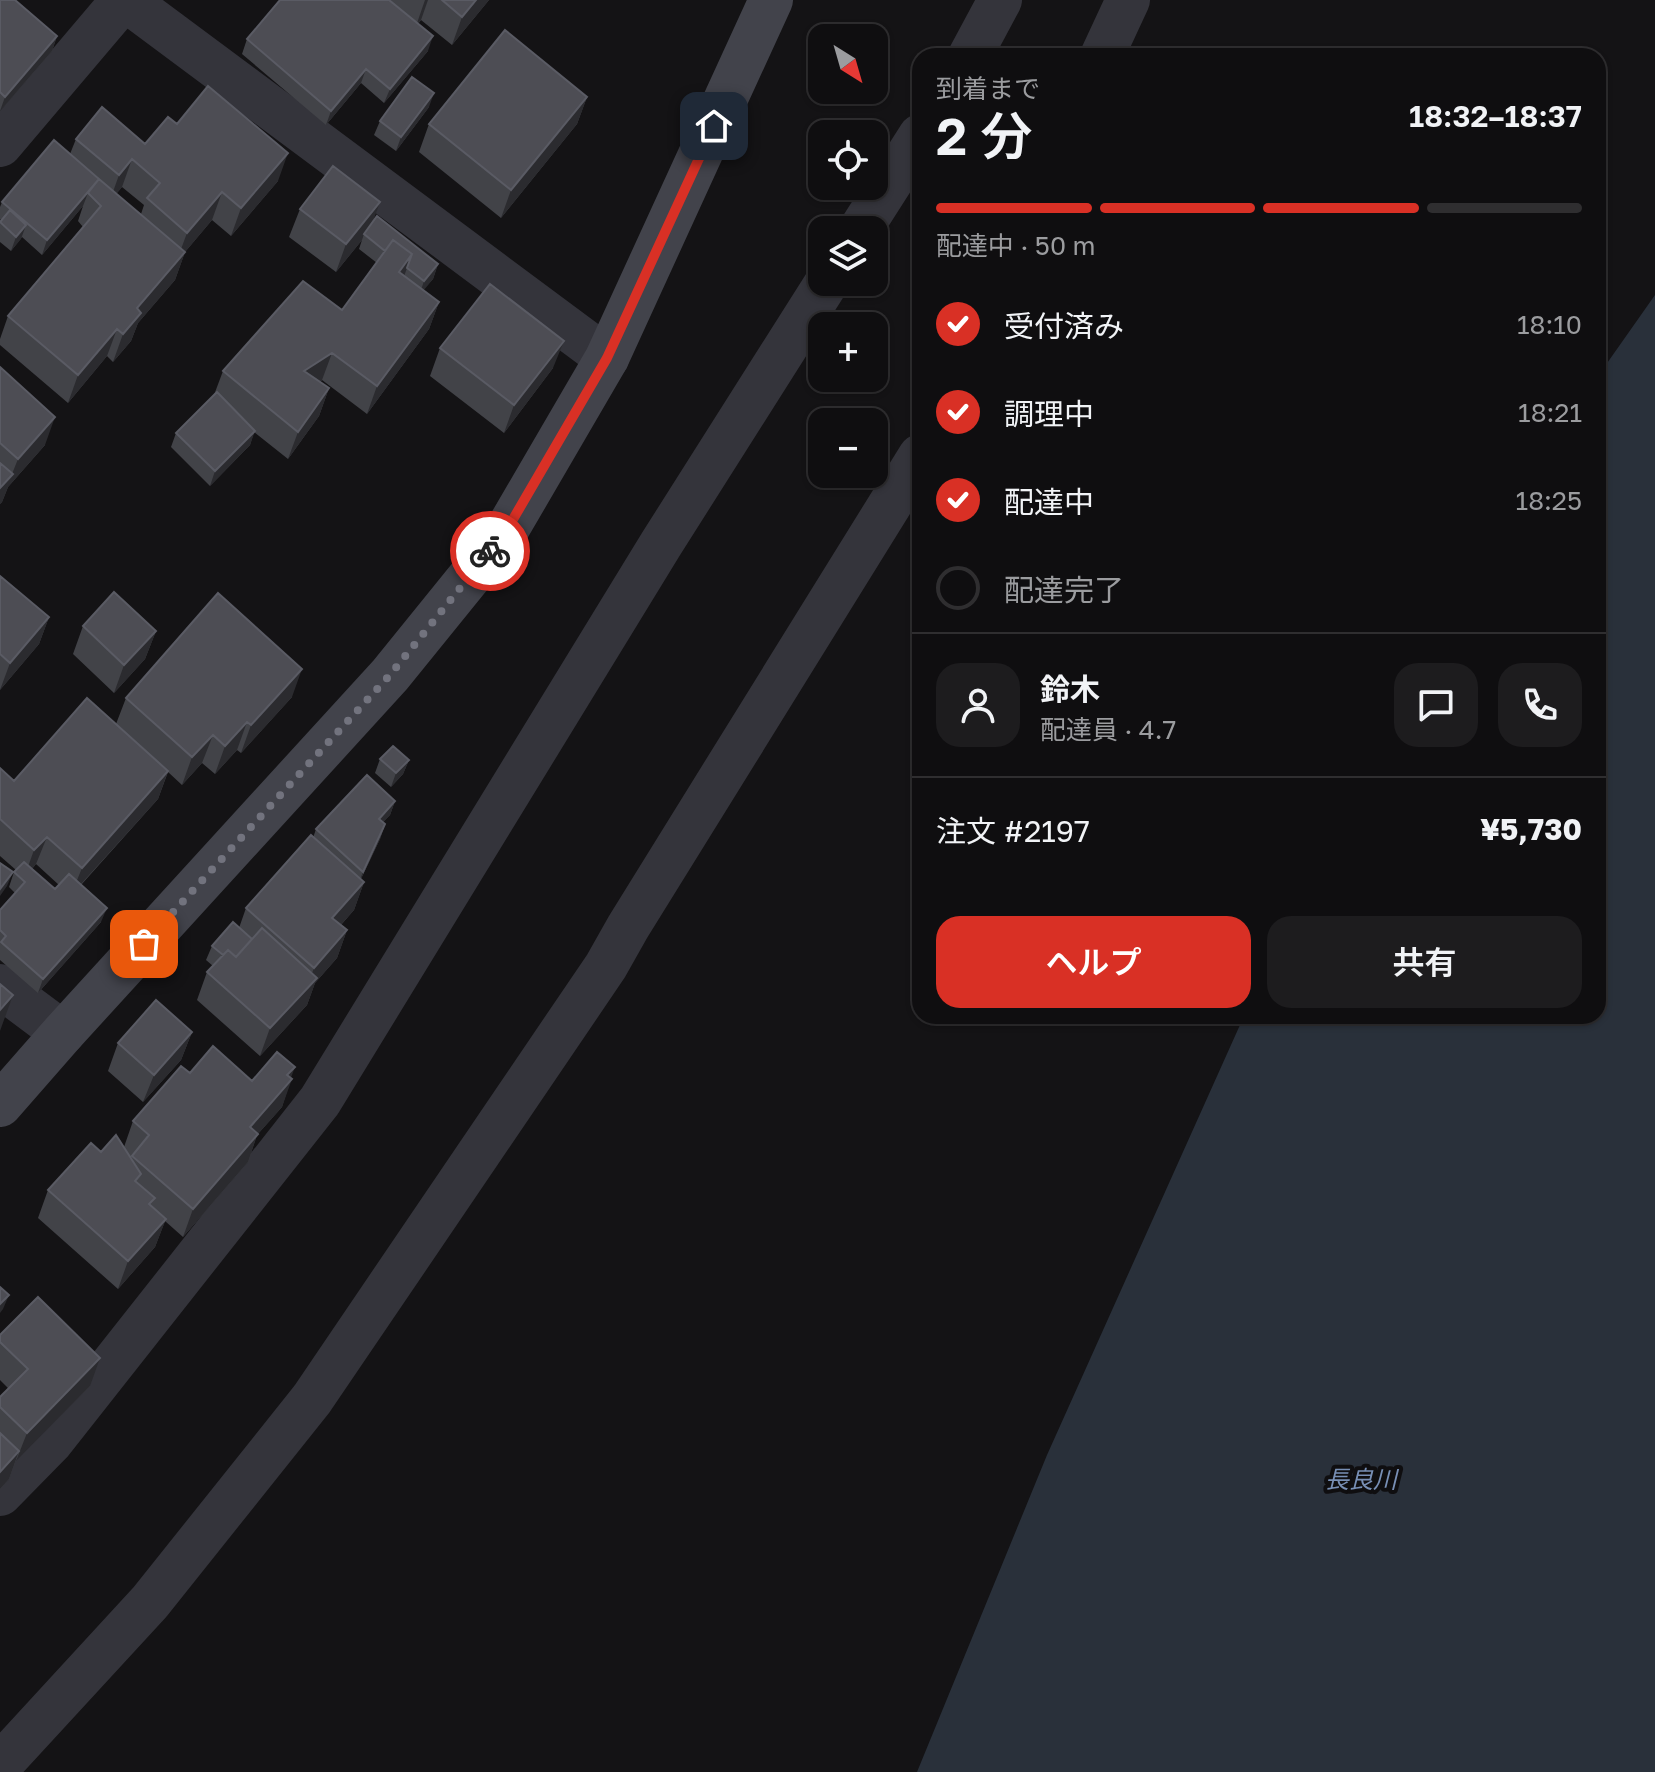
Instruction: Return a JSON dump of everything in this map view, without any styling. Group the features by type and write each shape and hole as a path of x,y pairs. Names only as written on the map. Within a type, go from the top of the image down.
{"street":[{"path":"0,145 125,0 607,358"},
{"path":"0,1105 390,675 505,533 607,358 771,0"},
{"path":"974,48 1000,0"},
{"path":"1106,48 1128,0"},
{"path":"869,216 912,149"},
{"path":"0,1494 51,1442 320,1101 661,544 818,296"},
{"path":"0,1765 150,1602 312,1399 606,966 912,469"},
{"path":"0,986 63,1033"}],"water":[{"name":"長良川","path":"1655,295 1655,1772 917,1772 1047,1455 1240,1024 1606,1024 1606,365"}],"building":[{"path":"0,0 15,0 57,36 5,97 0,92"},
{"path":"280,0 389,0 433,36 390,89 366,69 331,111 247,39"},
{"path":"442,0 476,0 462,17"},
{"path":"505,30 587,97 511,190 429,124"},
{"path":"412,77 434,93 401,137 380,121"},
{"path":"208,86 288,153 241,208 222,192 187,233 147,198 160,183 132,159 119,175 76,139 102,107 145,144 168,117 177,124"},
{"path":"54,140 99,179 47,240 2,202"},
{"path":"333,166 380,202 346,244 300,209"},
{"path":"99,179 185,252 137,308 141,313 123,334 117,329 78,375 8,316 101,206 88,193"},
{"path":"10,210 26,225 16,237 0,222"},
{"path":"377,216 438,264 424,281 407,268 412,254 393,240 385,251 364,234"},
{"path":"393,240 412,254 399,272 439,302 377,386 332,353 304,371 329,388 298,432 223,371 303,281 342,310"},
{"path":"490,284 564,341 514,405 440,348"},
{"path":"0,367 55,417 18,459 0,443"},
{"path":"217,392 255,431 215,471 176,433"},
{"path":"0,463 13,474 0,488"},
{"path":"0,576 49,617 10,663 0,654"},
{"path":"114,592 156,631 124,665 83,626"},
{"path":"218,593 302,669 251,725 247,722 225,746 213,735 192,757 126,698"},
{"path":"87,698 168,771 82,868 47,837 34,850 0,819 0,768 14,781"},
{"path":"393,746 409,760 396,773 380,759"},
{"path":"367,775 395,801 379,819 385,824 363,872 316,829"},
{"path":"311,835 364,882 332,918 347,930 314,968 246,908"},
{"path":"24,862 55,889 69,874 107,908 43,979 1,942 6,936 0,930 0,910 25,882 14,872"},
{"path":"0,863 13,872 0,889"},
{"path":"233,922 252,939 236,957 228,950 223,955 212,946"},
{"path":"262,928 317,978 270,1028 207,972 228,950 236,957"},
{"path":"0,984 13,995 0,1010"},
{"path":"156,1000 192,1032 154,1075 118,1043"},
{"path":"213,1046 252,1081 277,1052 295,1067 287,1075 292,1079 250,1127 258,1134 193,1209 132,1156 149,1135 133,1121 181,1066 190,1073"},
{"path":"116,1135 141,1174 135,1181 155,1198 149,1204 166,1219 128,1261 48,1190 91,1143 101,1152"},
{"path":"0,1287 9,1295 0,1304"},
{"path":"38,1297 100,1358 27,1433 0,1407 0,1397 28,1369 0,1342 0,1335"},
{"path":"0,1433 19,1451 0,1472"}],"way so far":[{"path":"144,944 390,675 490,551"}],"route":[{"path":"490,551 505,533 607,358 714,126"}]}
